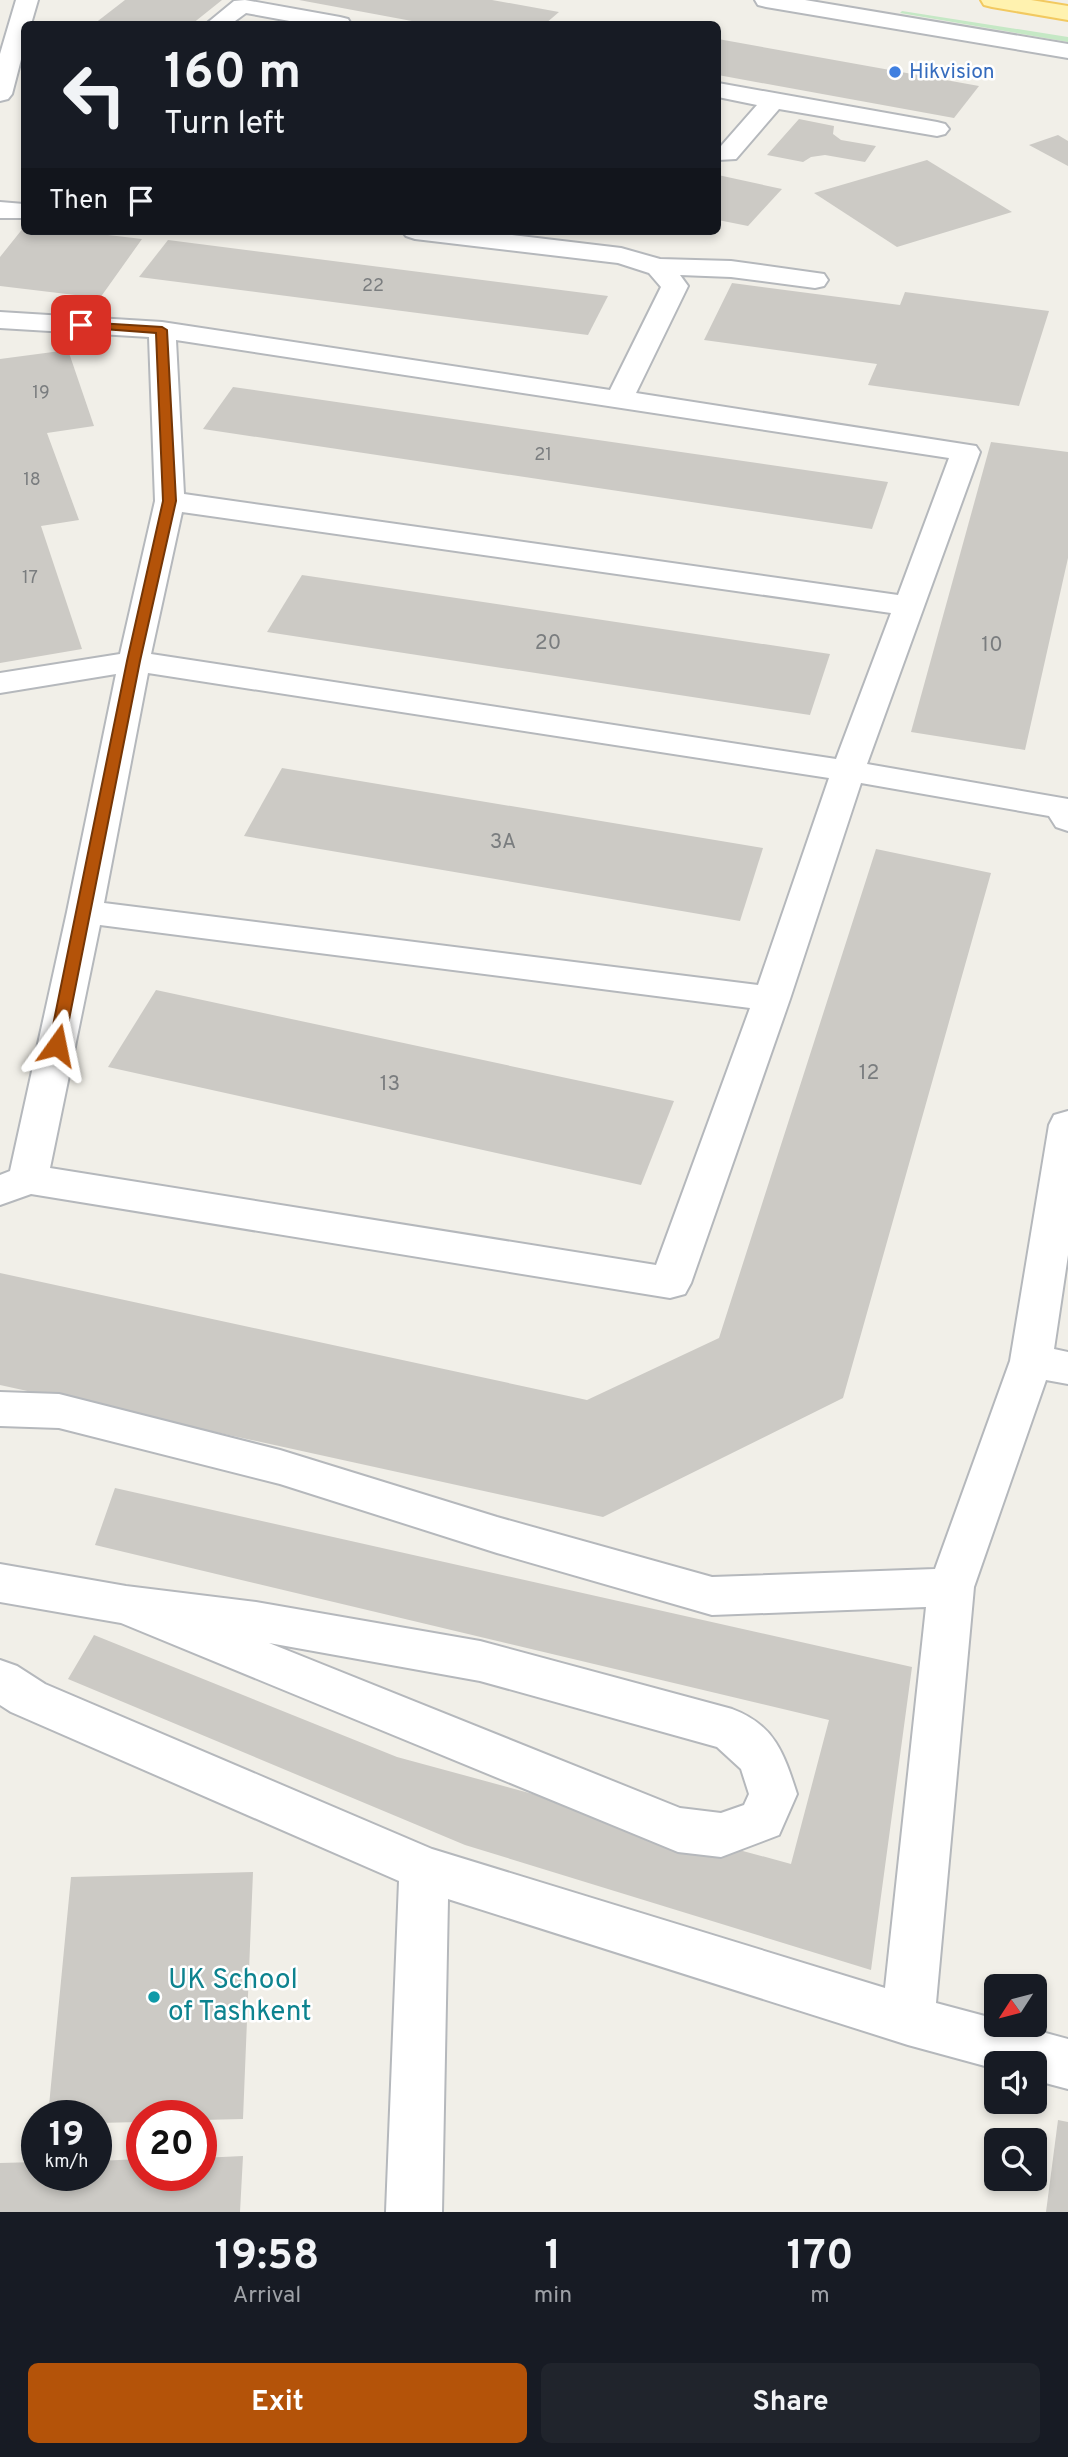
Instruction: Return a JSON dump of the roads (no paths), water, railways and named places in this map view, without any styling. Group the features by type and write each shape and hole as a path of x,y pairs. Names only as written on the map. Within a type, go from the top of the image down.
{"main road":[{"path":"969,0 1028,6"},
{"path":"992,0 1068,13"}],"street":[{"path":"24,21 27,0"},
{"path":"766,0 1068,51"},
{"path":"221,21 242,6 324,21"},
{"path":"0,94 21,35"},
{"path":"721,91 937,129"},
{"path":"721,153 727,154 773,101"},
{"path":"0,210 21,211"},
{"path":"448,235 621,256 658,267 731,269 815,280"},
{"path":"619,399 675,286 658,267"},
{"path":"0,320 162,330 967,452 848,771 772,999 670,1283 14,1185 85,912 134,661 170,501 162,330"},
{"path":"170,501 910,606"},
{"path":"0,683 134,661 848,771 1062,808 1068,820"},
{"path":"85,912 772,999"},
{"path":"908,2020 951,1587 1049,1365 1068,1125"},
{"path":"0,1409 59,1411 280,1467 497,1535 712,1596 951,1587"},
{"path":"0,1583 127,1605 256,1621 480,1661 732,1730 761,1757 773,1794 762,1820 720,1835 678,1830 127,1605"},
{"path":"0,1680 27,1698 424,1869 908,2020 1068,2064"},
{"path":"414,2212 424,1869"}],"place":[{"name":"Hikvision","path":"895,72"},
{"name":"UK School of Tashkent","path":"154,1997"}]}
